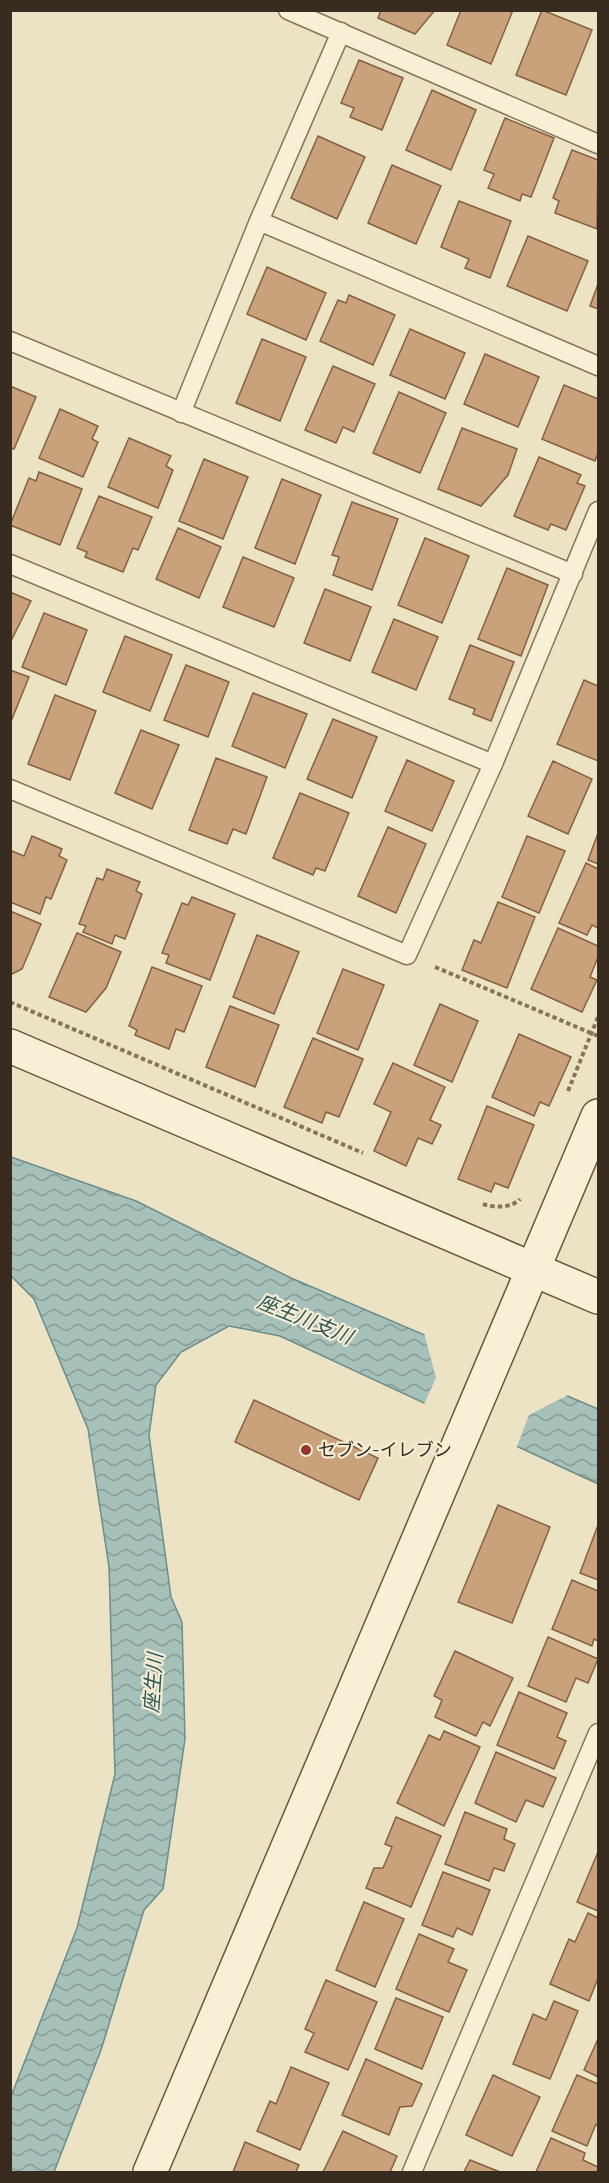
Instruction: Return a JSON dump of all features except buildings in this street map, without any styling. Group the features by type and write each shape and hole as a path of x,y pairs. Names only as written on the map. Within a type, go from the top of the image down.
{"street":[{"path":"10,1046 598,1297"},
{"path":"150,2172 598,1116"}],"lane":[{"path":"288,10 598,144"},
{"path":"181,413 259,221 341,32"},
{"path":"259,221 598,366"},
{"path":"10,341 573,574"},
{"path":"10,789 407,955 493,764 598,511"},
{"path":"10,564 493,764"},
{"path":"412,2172 598,1733"}],"path":[{"path":"407,955 598,1036"},
{"path":"10,1002 370,1156"},
{"path":"566,1096 598,1017"},
{"path":"478,1203 486,1206 503,1206 517,1203 522,1197"}],"water":[{"path":"11,1157 136,1201 291,1278 598,1409 598,1484 280,1336 229,1326 181,1352 156,1385 149,1435 171,1597 182,1622 185,1739 163,1889 144,1910 101,2050 54,2172 11,2172 10,2099 77,1928 115,1774 109,1567 88,1429 34,1299 11,1276"}],"pier":[{"path":"424,1333 570,1394 529,1415 516,1449 424,1404 436,1378"}],"place":[{"name":"セブン-イレブン","path":"306,1450"}],"water label":[{"name":"座生川支川","path":"305,1319"},
{"name":"座生川","path":"153,1683"}]}
